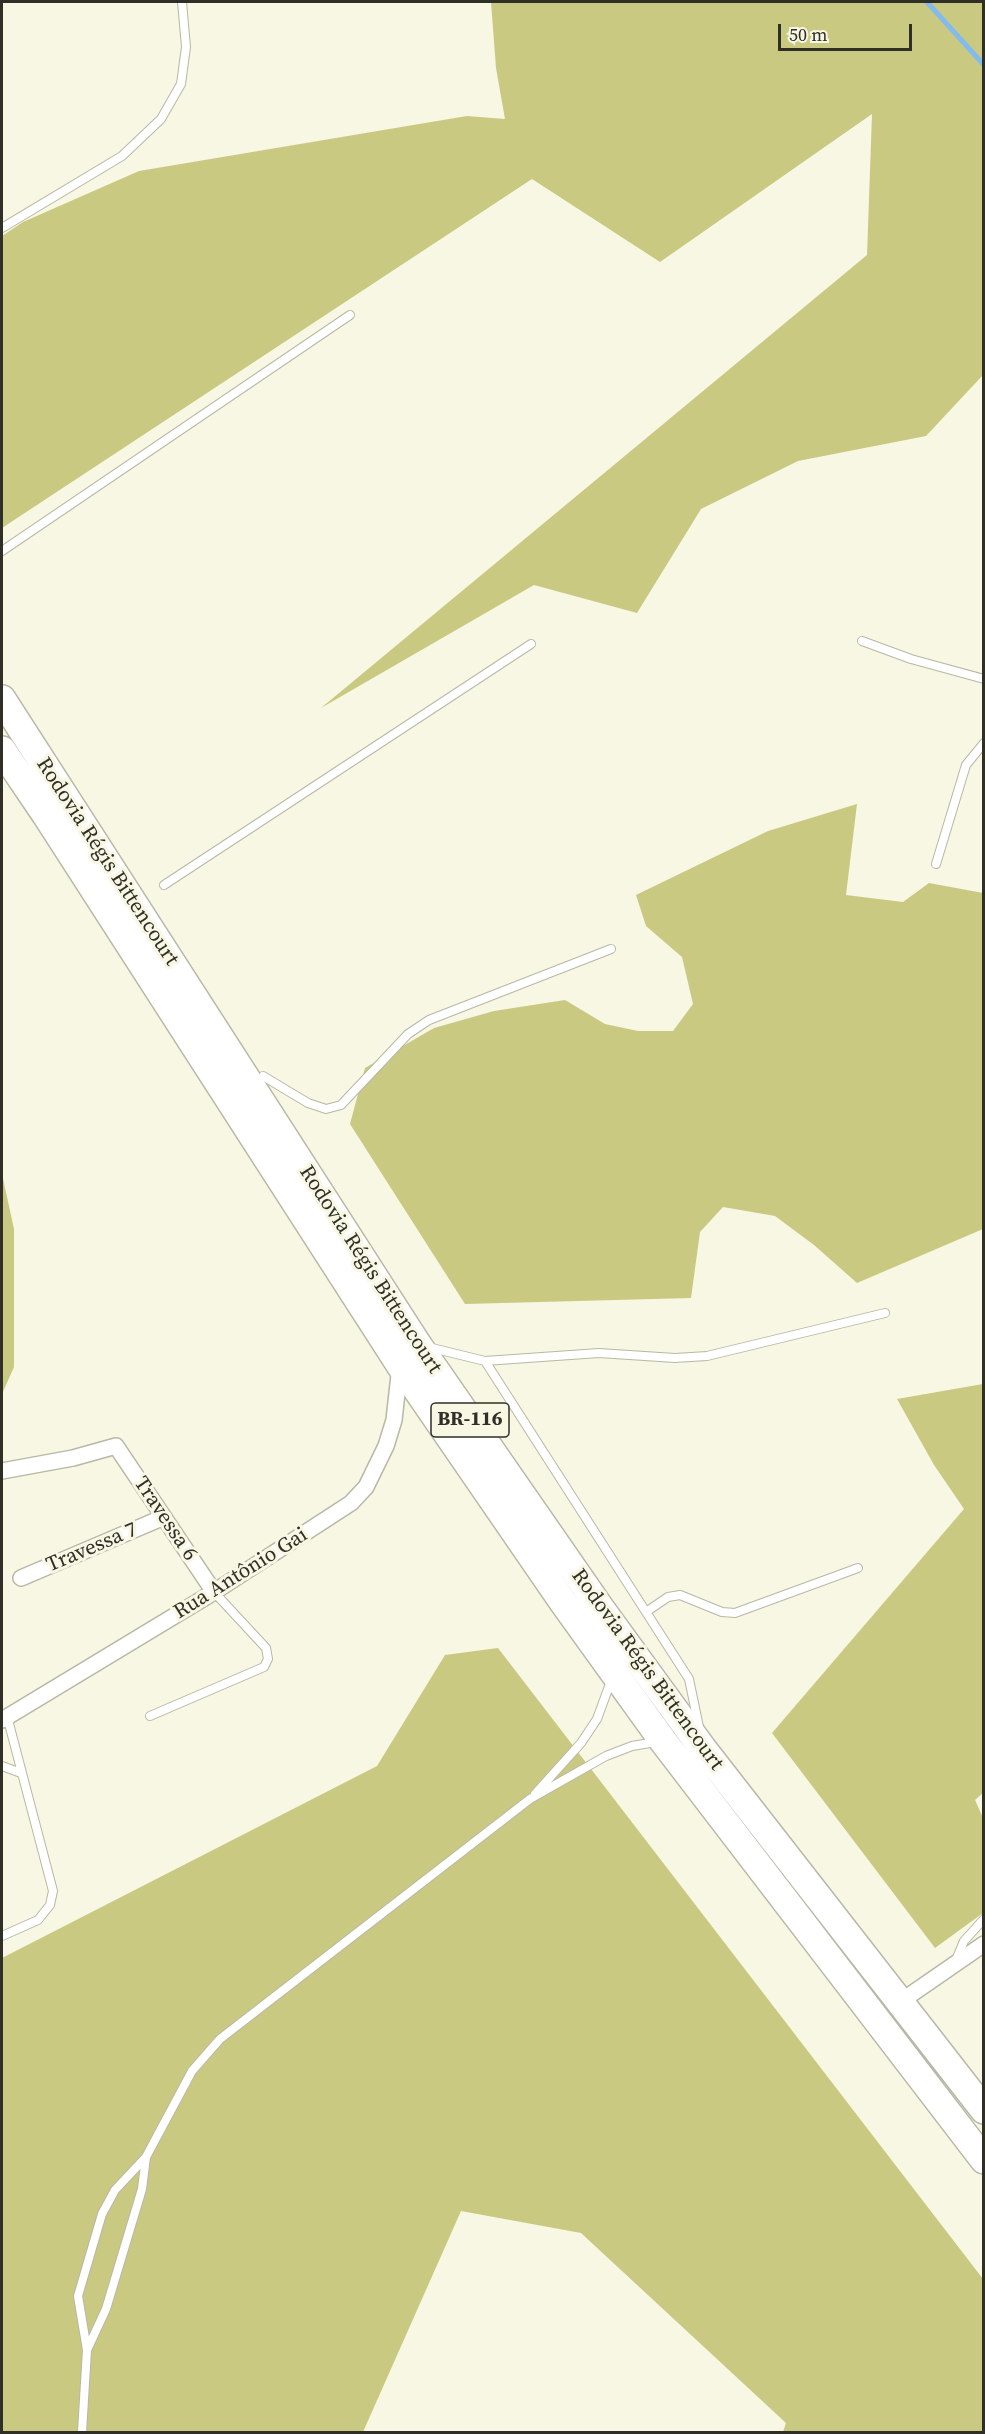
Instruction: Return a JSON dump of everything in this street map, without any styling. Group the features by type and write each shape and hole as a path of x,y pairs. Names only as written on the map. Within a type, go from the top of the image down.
{"highway":[{"name":"Rodovia Régis Bittencourt","path":"2,699 418,1345 601,1609 704,1749 984,2110"},
{"name":"Rodovia Régis Bittencourt","path":"2,750 53,825 400,1365 614,1674 984,2160"}],"street":[{"name":"Rua Antônio Gai","path":"3,1714 214,1592 328,1520 366,1487 386,1446 394,1420 400,1365"},
{"name":"Travessa 6","path":"2,1471 116,1446 214,1592"},
{"name":"Travessa 7","path":"21,1578 164,1518"},
{"path":"900,2002 984,1944"}],"lane":[{"path":"2,228 122,156 161,119 181,84 186,47 183,2"},
{"path":"2,551 350,315"},
{"path":"862,641 911,659 984,679"},
{"path":"164,885 531,644"},
{"path":"936,864 966,765 984,743"},
{"path":"263,1076 308,1103 326,1108 341,1105 408,1034 429,1020 611,949"},
{"path":"418,1345 485,1360 599,1353 675,1358 707,1356 885,1313"},
{"path":"485,1360 689,1678 704,1749"},
{"path":"646,1612 668,1597 680,1595 722,1612 735,1613 858,1568"},
{"path":"150,1716 264,1666 268,1659 266,1648 214,1592"},
{"path":"530,1799 581,1743 592,1727 614,1674"},
{"path":"2,1936 38,1920 50,1905 53,1891 3,1714"},
{"path":"82,2433 87,2350 78,2296 96,2235 115,2190 146,2157 192,2071 220,2039 530,1799 606,1756 632,1746 663,1741"},
{"path":"2,1766 21,1773"},
{"path":"954,1964 964,1941 984,1919"},
{"path":"87,2350 106,2309 142,2189 146,2157"}],"shaded area":[{"path":"491,2 983,2 983,375 926,436 798,461 701,509 637,613 534,585 321,708 867,255 872,114 660,262 532,179 2,528 2,236 23,222 139,171 467,116 505,119 496,68"},
{"path":"857,804 846,895 903,902 929,883 983,893 983,1229 857,1283 814,1245 775,1216 723,1207 700,1232 691,1298 465,1304 350,1124 365,1068 434,1028 494,1011 565,1000 605,1024 638,1031 673,1031 693,1004 682,957 646,926 636,895 768,831"},
{"path":"2,1174 14,1229 14,1367 2,1394"},
{"path":"983,1384 984,1792 975,1800 983,1818 983,1913 935,1948 772,1733 964,1509 934,1465 897,1399"},
{"path":"498,1648 983,2279 983,2432 783,2432 786,2423 581,2233 461,2211 363,2432 2,2432 2,1958 377,1766 445,1655"}],"waterway":[{"path":"927,2 984,65"}]}
